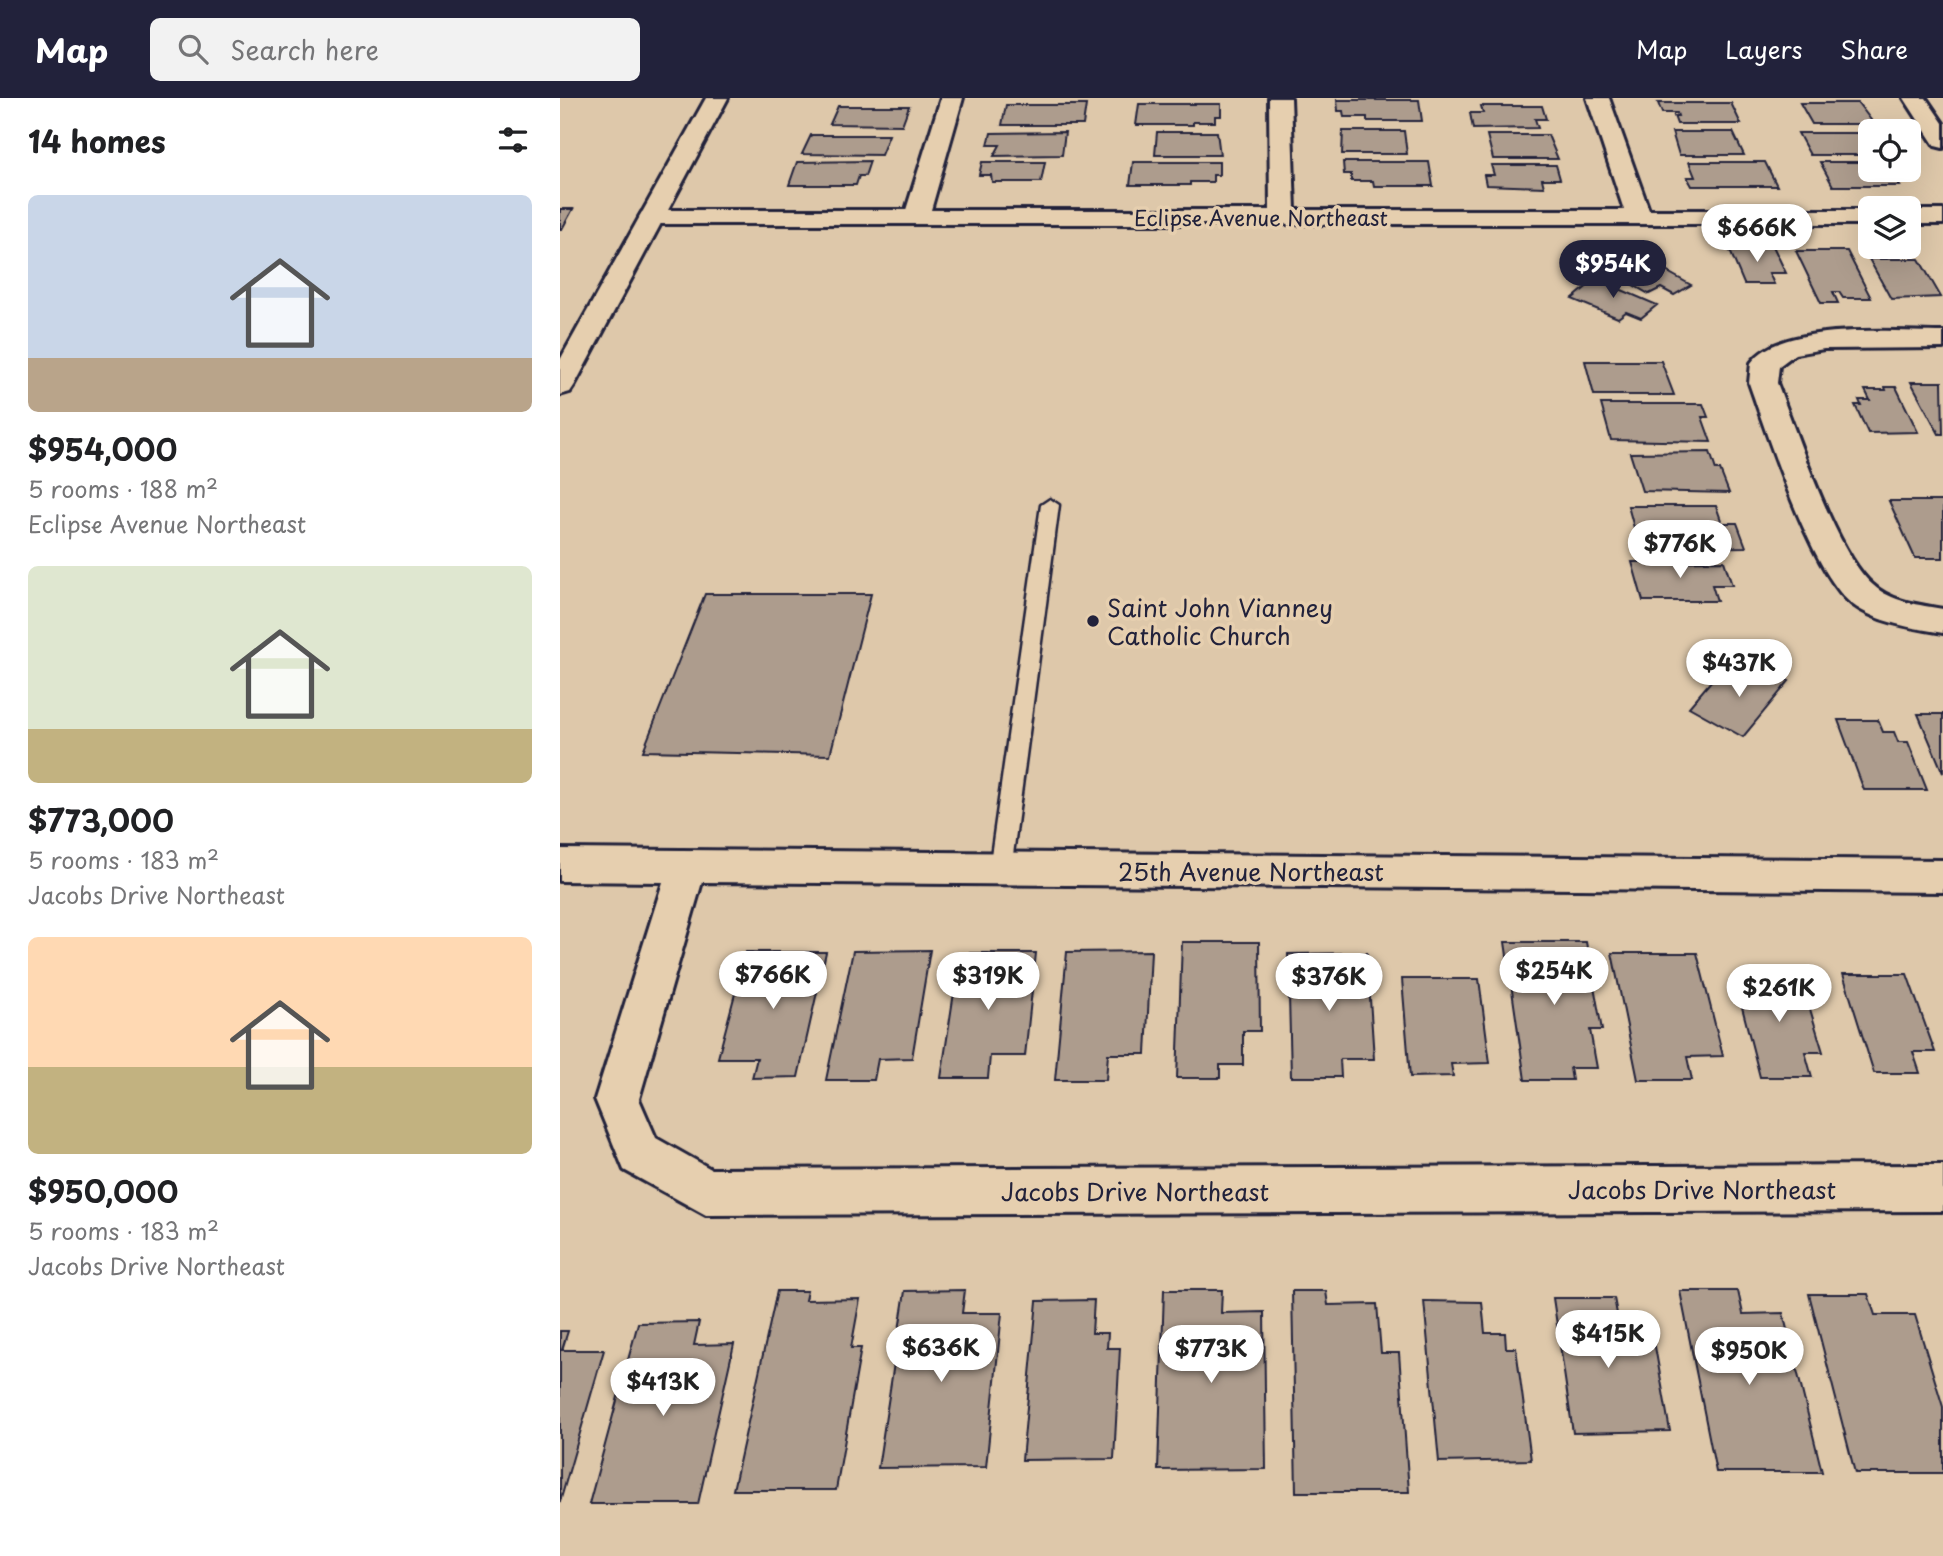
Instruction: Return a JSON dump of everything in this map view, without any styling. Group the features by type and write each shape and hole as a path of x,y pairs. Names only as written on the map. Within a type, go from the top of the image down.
{"street":[{"path":"560,386 717,98"},
{"path":"916,217 951,98"},
{"path":"1280,98 1283,217"},
{"path":"1598,98 1639,217"},
{"path":"1915,98 1943,141"},
{"name":"Eclipse Avenue Northeast","path":"651,217 1858,217"},
{"path":"1921,217 1943,217"},
{"path":"1943,340 1824,341 1787,347 1765,363 1763,383 1836,563 1861,594 1906,615 1943,621"},
{"name":"25th Avenue Northeast","path":"560,865 1943,876"},
{"name":"Jacobs Drive Northeast","path":"687,866 617,1099 640,1154 706,1192 1943,1188"}],"lane":[{"path":"1000,870 1050,505"}],"building":[{"path":"1337,100 1419,100 1422,121 1367,121 1367,117 1344,117 1343,111 1338,111"},
{"path":"1658,103 1731,103 1741,124 1677,124 1674,116 1678,116 1677,113 1662,113"},
{"path":"1800,103 1858,103 1870,119 1858,119 1858,124 1812,124"},
{"path":"1139,104 1221,104 1221,116 1215,116 1215,122 1193,122 1193,125 1136,125"},
{"path":"1006,105 1086,105 1083,125 1002,125"},
{"path":"838,106 909,106 902,125 830,124"},
{"path":"1481,106 1542,106 1546,119 1535,119 1538,128 1473,129 1470,113 1483,113"},
{"path":"1343,131 1404,131 1407,154 1342,154"},
{"path":"1065,132 1062,155 994,156 1000,145 988,145 991,133"},
{"path":"1157,132 1217,132 1220,155 1155,155"},
{"path":"1672,132 1733,132 1744,155 1679,155"},
{"path":"1798,133 1858,133 1858,155 1810,155"},
{"path":"811,135 889,135 881,155 802,154"},
{"path":"1487,135 1548,135 1558,159 1493,159"},
{"path":"870,161 865,176 859,176 856,185 789,185 797,162"},
{"path":"982,162 1045,162 1041,182 992,182 991,175 979,175"},
{"path":"1133,162 1219,162 1219,175 1213,175 1213,182 1190,182 1190,185 1130,185"},
{"path":"1343,162 1429,162 1433,186 1374,186 1373,181 1351,181 1351,174 1344,174"},
{"path":"1689,162 1765,162 1777,186 1692,186 1687,177 1695,177"},
{"path":"1820,162 1858,162 1858,182 1897,182 1900,186 1833,186"},
{"path":"1491,165 1556,165 1560,179 1542,179 1544,187 1486,185 1484,175 1494,175"},
{"path":"560,209 573,209 562,229 560,229"},
{"path":"1728,246 1773,246 1786,273 1769,273 1774,284 1744,284"},
{"path":"1796,251 1847,251 1871,298 1843,298 1839,292 1833,292 1838,303 1821,303"},
{"path":"1637,255 1691,285 1674,295 1661,288 1649,294 1607,270"},
{"path":"1869,259 1919,259 1941,297 1891,299"},
{"path":"1596,279 1657,305 1641,318 1626,312 1618,318 1572,299"},
{"path":"1585,361 1661,361 1674,395 1594,395"},
{"path":"1911,382 1942,382 1943,434 1939,434"},
{"path":"1885,387 1896,387 1918,432 1868,433 1855,405 1861,405 1859,400 1870,400 1865,390 1886,390"},
{"path":"1601,404 1703,404 1708,417 1702,417 1711,442 1611,440"},
{"path":"1710,452 1716,470 1720,470 1729,493 1642,491 1630,453"},
{"path":"1889,501 1943,501 1943,558 1915,558"},
{"path":"1628,506 1716,506 1722,523 1737,523 1746,547 1657,548 1654,535 1636,535"},
{"path":"1724,561 1732,585 1712,585 1717,601 1643,601 1632,562"},
{"path":"705,594 871,594 830,755 643,751"},
{"path":"1750,669 1767,678 1772,672 1789,681 1743,737 1689,707 1717,674 1726,679 1732,671 1743,677"},
{"path":"1918,714 1943,714 1943,773"},
{"path":"1838,720 1878,720 1883,732 1894,732 1898,742 1908,742 1927,790 1864,790"},
{"path":"1182,942 1259,942 1260,1031 1243,1031 1243,1065 1220,1065 1220,1078 1177,1078"},
{"path":"1505,942 1586,942 1602,1030 1590,1030 1597,1068 1570,1068 1572,1080 1525,1080"},
{"path":"930,950 912,1058 878,1059 874,1080 826,1080 853,951"},
{"path":"1151,951 1146,1054 1108,1054 1106,1080 1055,1080 1067,952"},
{"path":"746,952 826,952 798,1077 752,1078 757,1058 718,1058"},
{"path":"960,953 1036,953 1025,1056 990,1056 988,1078 941,1078"},
{"path":"1367,953 1374,1059 1340,1059 1341,1077 1291,1077 1288,954"},
{"path":"1612,953 1697,953 1723,1056 1687,1057 1692,1080 1638,1080"},
{"path":"1843,974 1907,974 1935,1052 1913,1052 1920,1073 1874,1073"},
{"path":"1734,976 1800,976 1823,1052 1805,1052 1812,1077 1760,1077"},
{"path":"1402,979 1479,979 1490,1063 1451,1064 1453,1076 1410,1077"},
{"path":"965,1290 962,1313 1002,1313 986,1467 878,1468 905,1291"},
{"path":"1164,1290 1222,1290 1221,1313 1264,1312 1266,1469 1158,1470"},
{"path":"777,1291 807,1291 805,1300 860,1299 851,1348 861,1348 836,1490 733,1490"},
{"path":"1292,1291 1326,1291 1328,1305 1377,1304 1381,1353 1399,1353 1409,1492 1296,1492"},
{"path":"1680,1291 1738,1291 1743,1314 1783,1313 1822,1472 1716,1472"},
{"path":"1809,1294 1868,1294 1875,1315 1915,1315 1943,1407 1943,1473 1855,1473"},
{"path":"1553,1298 1614,1298 1618,1319 1633,1318 1637,1341 1654,1341 1670,1431 1573,1433"},
{"path":"1094,1300 1092,1333 1108,1333 1107,1348 1120,1348 1114,1459 1022,1460 1037,1301"},
{"path":"1424,1301 1482,1302 1485,1333 1505,1333 1506,1348 1516,1348 1531,1460 1439,1462"},
{"path":"699,1322 694,1345 734,1344 698,1504 589,1504 638,1323"},
{"path":"560,1331 568,1331 562,1350 604,1350 560,1502"}],"place":[{"name":"Saint John Vianney Catholic Church","path":"1093,621"}]}
